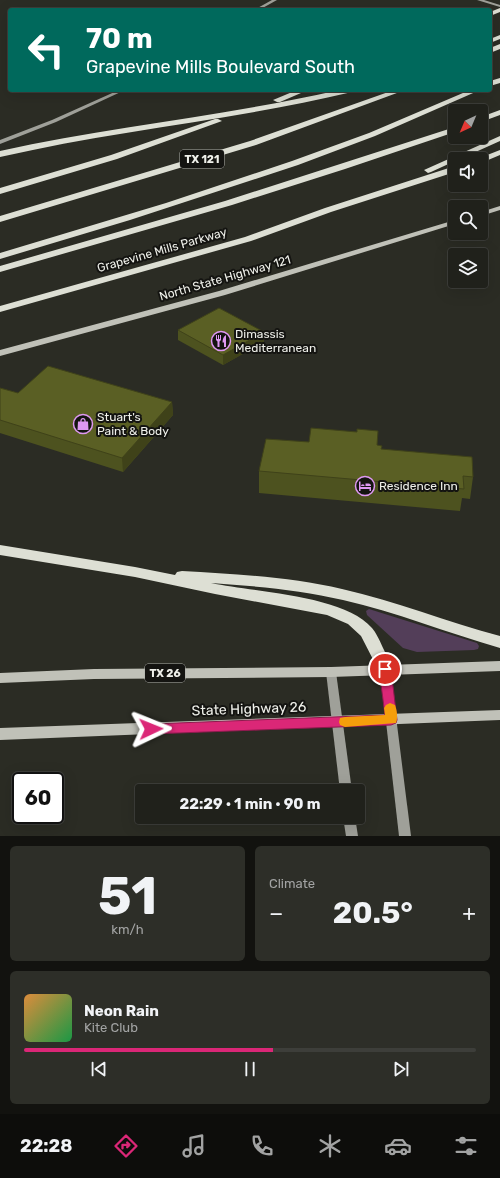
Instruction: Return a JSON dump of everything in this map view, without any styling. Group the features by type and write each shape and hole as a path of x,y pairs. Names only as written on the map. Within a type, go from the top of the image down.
{"highway":[{"path":"0,191 114,157 298,92"},
{"path":"0,154 75,137 243,112 340,92"},
{"name":"TX 121","path":"0,219 110,188 253,143 394,92"},
{"name":"TX 121","path":"0,256 96,228 266,173 338,147 471,92"},
{"path":"488,117 500,112"},
{"path":"0,269 210,210 353,165 448,131"},
{"path":"328,210 449,161 500,138"},
{"path":"488,157 500,152"},
{"path":"328,210 448,171"},
{"name":"Grapevine Mills Parkway","path":"0,309 248,239 328,210"},
{"path":"0,550 135,572 215,589 330,610 353,620 367,632 385,669"},
{"path":"135,572 218,578 342,594 375,603 472,635 500,642"}],"main road":[{"path":"260,8 275,0"},
{"path":"479,0 500,6"},
{"path":"0,142 54,121 118,92"},
{"path":"488,212 500,208"},
{"name":"North State Highway 121","path":"0,353 222,293 448,224"},
{"name":"TX 26","path":"0,678 94,674 331,672 500,666"},
{"path":"385,669 406,836"},
{"path":"331,672 345,784"},
{"name":"State Highway 26","path":"0,734 500,715"},
{"path":"350,824 352,836"}],"shaded area":[{"path":"369,609 477,643 479,646 478,649 417,652 403,648 367,615 366,611"}],"building":[{"name":"Dimassis Mediterranean","path":"219,308 264,332 223,355 178,330"},
{"name":"Stuart's Paint & Body","path":"48,366 172,402 122,458 0,420 0,388 18,393"},
{"path":"311,428 357,432 357,429 378,431 377,445 382,446 381,449 472,457 473,477 463,476 464,489 259,471 266,439 309,442"}],"slow traffic":[{"path":"345,722 391,720 390,708"}],"place":[{"name":"Dimassis Mediterranean","path":"221,341"},
{"name":"Stuart's Paint & Body","path":"83,424"},
{"name":"Residence Inn","path":"365,486"}],"route":[{"path":"151,729 391,720 385,669"}]}
